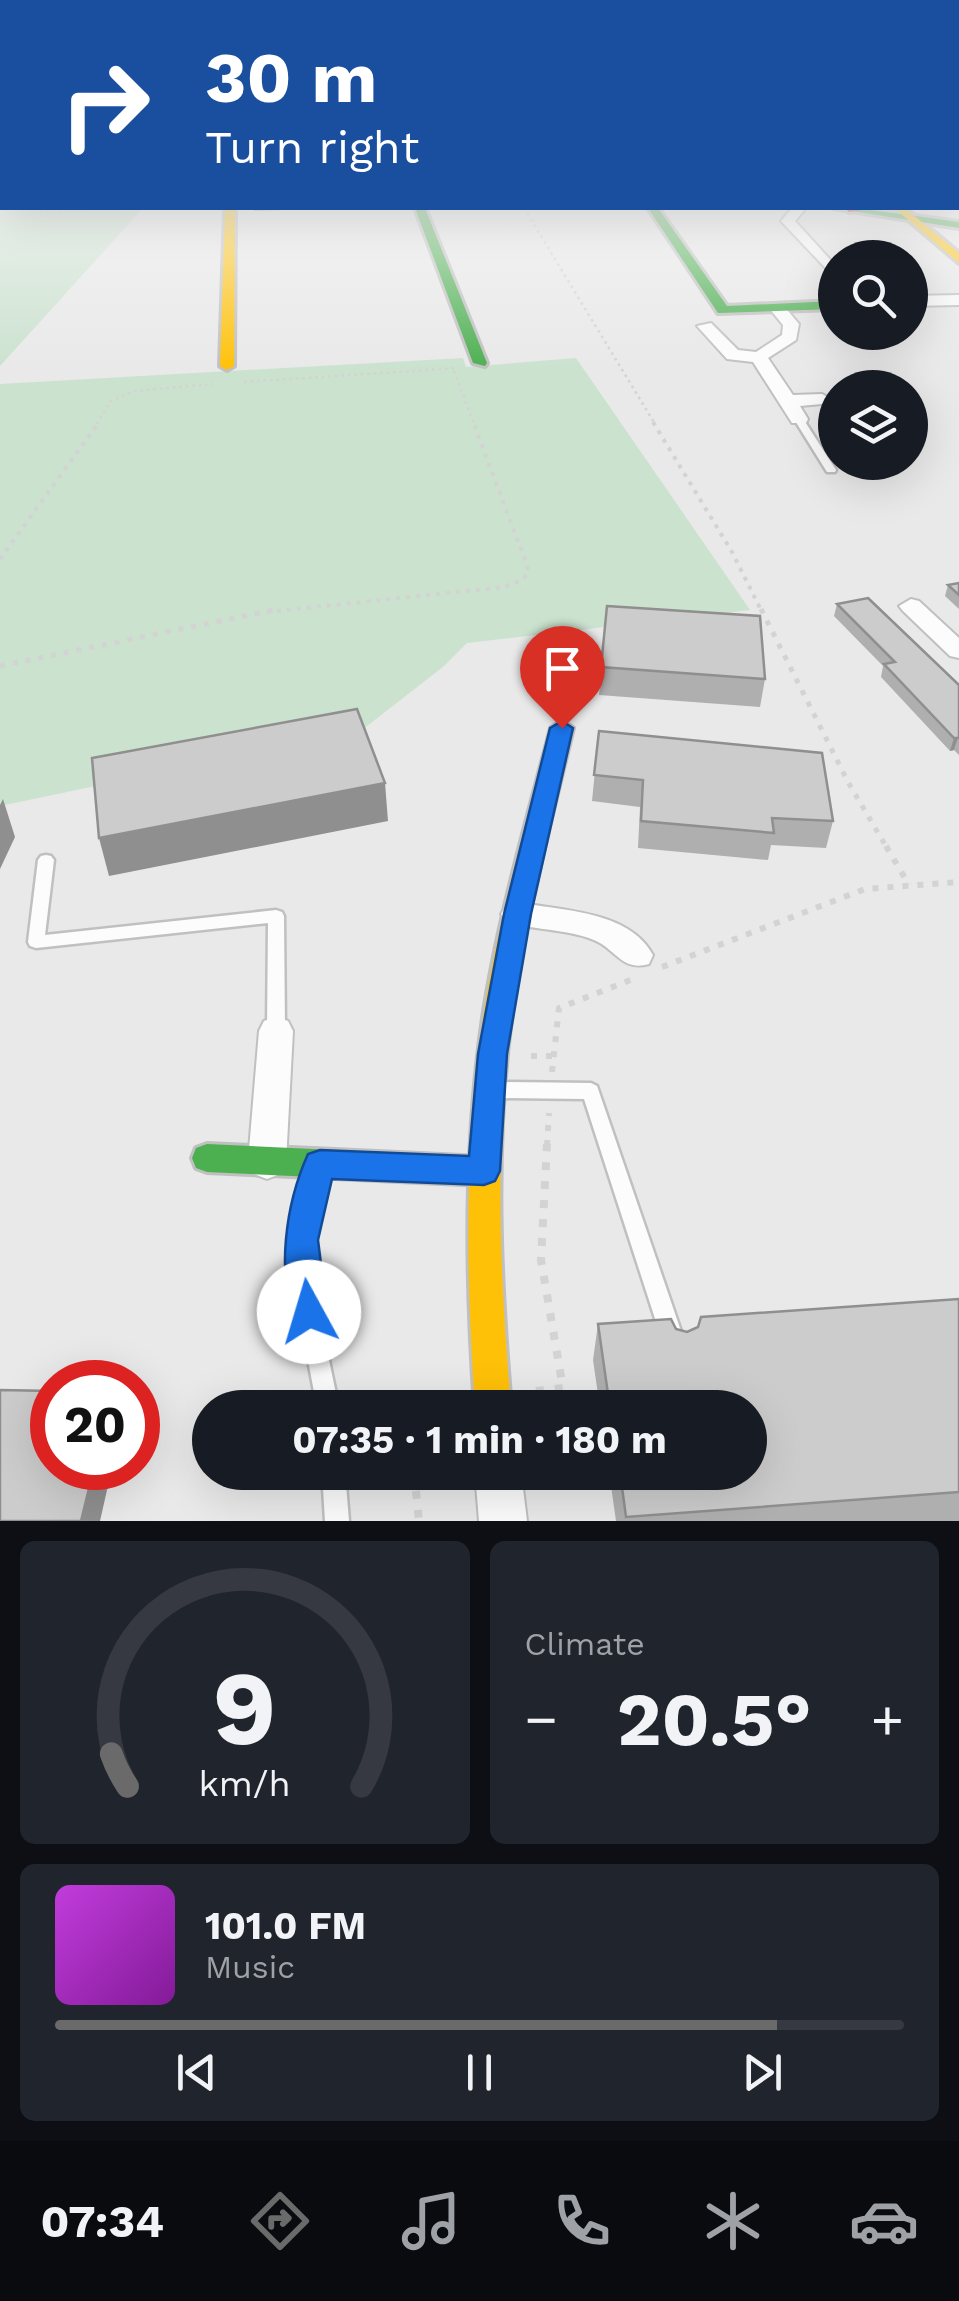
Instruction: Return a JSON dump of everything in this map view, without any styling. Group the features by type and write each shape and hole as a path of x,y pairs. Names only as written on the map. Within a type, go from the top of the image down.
{"street":[{"path":"227,366 230,228"},
{"path":"428,228 480,363"},
{"path":"667,228 723,310 818,306"},
{"path":"794,228 818,255"},
{"path":"922,228 959,259"},
{"path":"928,301 959,300"},
{"path":"705,326 733,355 759,357 790,337 791,324 777,308"},
{"path":"759,357 800,419"},
{"path":"787,401 818,399"},
{"path":"911,606 959,651"},
{"path":"491,1390 484,1171 490,1090 518,914 562,728"},
{"path":"518,914 607,930 643,967"},
{"path":"267,1162 276,1031"},
{"path":"207,1158 484,1171"},
{"path":"499,1490 502,1521"}],"lane":[{"path":"800,419 818,449"},
{"path":"46,860 36,942 276,916 276,1031"},
{"path":"490,1090 591,1091 678,1354"},
{"path":"320,1164 301,1240 309,1312 324,1390"},
{"path":"334,1490 337,1521"}],"path":[{"path":"536,228 732,552 848,782 909,886"},
{"path":"0,559 89,438 111,401 120,396 162,388 453,368 528,565 522,580 504,587 291,607 0,666"},
{"path":"552,1070 559,1008 643,967 865,889 959,882"},
{"path":"542,1390 562,1388 541,1260 550,1110"},
{"path":"416,1490 419,1521"}],"green space":[{"path":"0,228 125,228 0,366"},
{"path":"463,358 466,367 576,358 750,610 467,643 444,666 362,730 0,806 0,384"}],"building":[{"path":"959,583 959,595 948,585"},
{"path":"868,598 959,685 959,738 954,738 884,664 895,662 837,604"},
{"path":"607,606 760,616 765,679 601,667"},
{"path":"357,709 385,783 99,838 92,758"},
{"path":"599,731 822,753 833,821 772,818 774,833 641,821 643,780 594,775"},
{"path":"959,1299 959,1492 626,1517 622,1490 767,1490 767,1390 607,1390 598,1324 671,1319 676,1329 687,1332 698,1327 701,1317"},
{"path":"0,1390 30,1391 30,1490 89,1490 81,1521 0,1521"}],"traffic: fast":[{"path":"428,228 480,363"},
{"path":"667,228 723,310 818,306"},
{"path":"207,1158 484,1171"}],"traffic: slow":[{"path":"227,366 230,228"},
{"path":"923,228 959,259"},
{"path":"492,1390 484,1213 491,1067 510,946 562,728"}],"route":[{"path":"309,1312 301,1240 320,1164 484,1171 492,1054 518,914 562,728"}]}
